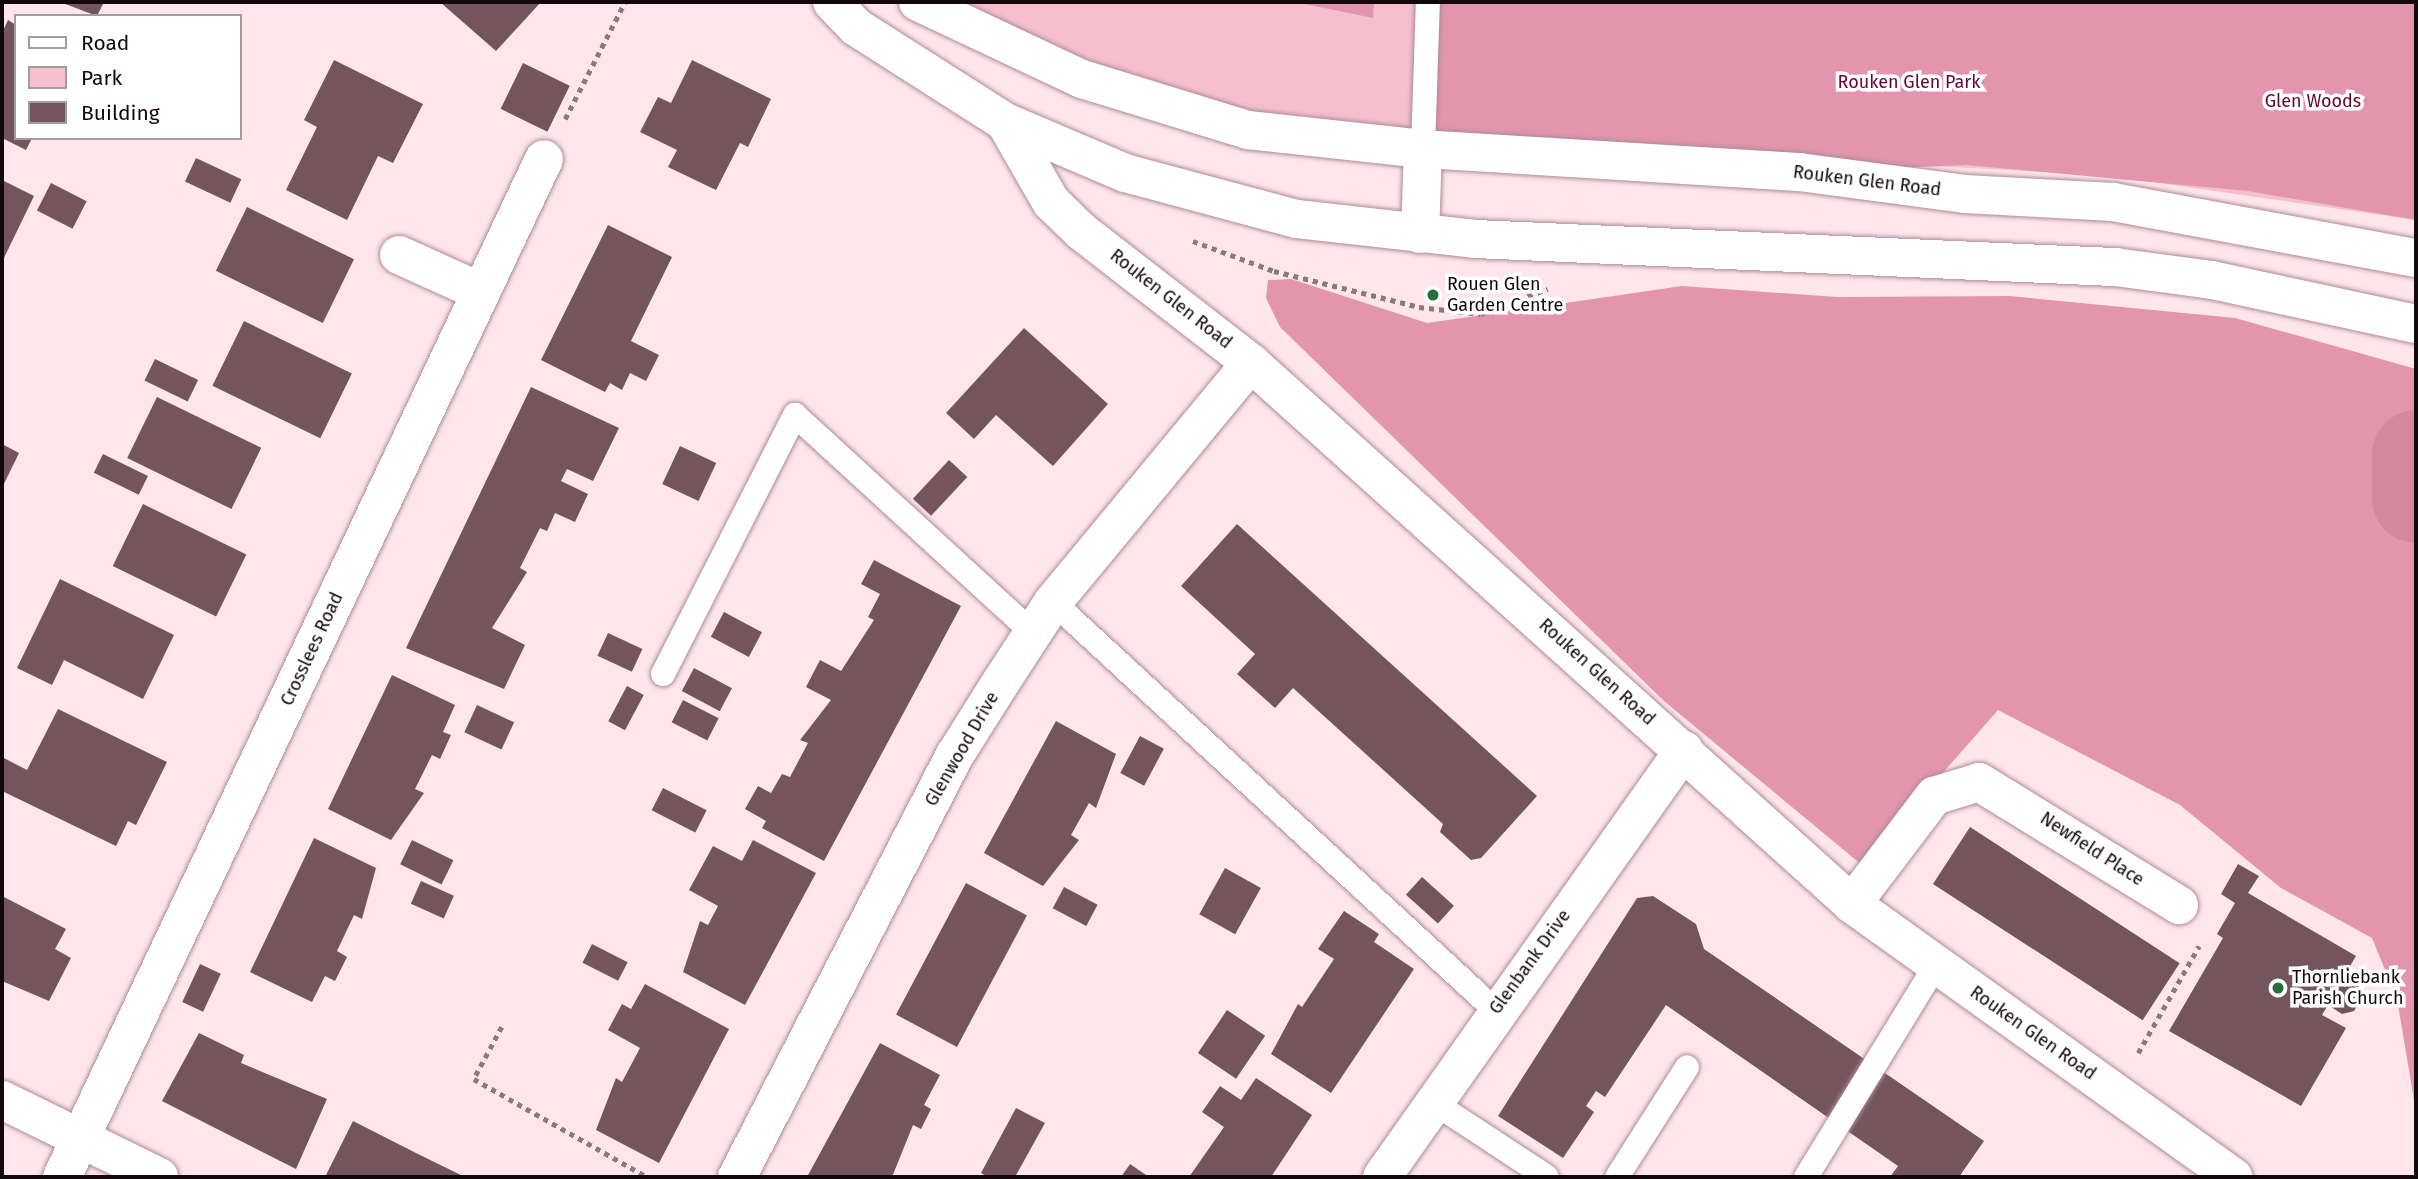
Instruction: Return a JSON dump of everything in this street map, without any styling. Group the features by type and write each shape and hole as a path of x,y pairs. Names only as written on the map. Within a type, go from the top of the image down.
{"street":[{"name":"Rouken Glen Road","path":"832,2 856,27 1005,122 1199,196 1297,219 1420,234 2063,262 2212,279 2412,323"},
{"name":"Rouken Glen Road","path":"918,2 1082,79 1248,130 1423,149 1799,172 1965,194 2112,202 2416,258"},
{"name":"Rouken Glen Road","path":"1005,122 1051,202 1251,363 1852,904 2117,1090 2228,1175"},
{"path":"1420,234 1423,149"},
{"name":"Crosslees Road","path":"62,1177 544,159"},
{"path":"399,255 481,292"},
{"name":"Glenwood Drive","path":"737,1177 955,755 1043,618 1251,363"},
{"name":"Glenbank Drive","path":"1382,1177 1495,1010 1684,750"},
{"name":"Newfield Place","path":"1852,904 1934,796 1979,782 2179,905"},
{"path":"2,1100 159,1177"}],"lane":[{"path":"1423,149 1428,2"},
{"path":"663,674 795,415 1043,618 1495,1010"},
{"path":"1806,1177 1936,965"},
{"path":"1617,1177 1687,1068"},
{"path":"1433,1102 1547,1177"}],"path":[{"path":"544,159 625,2"},
{"path":"2117,1090 2199,947 2179,905"},
{"path":"502,1027 474,1079 647,1177"}],"green space":[{"name":"Glen Woods","path":"918,2 2416,2 2416,220 2103,175 1248,130"},
{"path":"1295,2 1374,2 1373,18"},
{"name":"Glen Woods","path":"1428,2 2416,2 2416,220 2248,191 1967,165 1799,172 1423,149"},
{"path":"1291,279 1427,323 1682,286 1837,297 2010,296 2235,318 2416,369 2416,1112 2397,999 2372,938 2281,888 2180,805 1998,710 1862,865 1664,701 1280,327 1266,298 1268,280"}],"building":[{"path":"60,2 104,2 98,14"},
{"path":"440,2 541,2 496,51"},
{"path":"8,20 14,24 14,140 31,140 26,150 2,138 2,33"},
{"path":"334,60 423,104 393,163 378,156 347,220 286,190 317,127 304,120"},
{"path":"692,60 771,99 748,147 740,143 716,190 668,167 677,150 640,132 658,97 671,103"},
{"path":"523,63 570,86 547,132 501,109"},
{"path":"196,158 241,179 230,203 185,182"},
{"path":"2,180 34,196 2,262"},
{"path":"51,183 87,201 73,229 37,211"},
{"path":"247,207 354,259 323,323 216,271"},
{"path":"608,225 672,257 631,341 659,355 646,381 630,373 622,390 610,383 605,392 541,360"},
{"path":"244,321 352,374 320,438 212,386"},
{"path":"1024,328 1108,404 1053,466 996,415 974,439 946,413"},
{"path":"155,359 198,380 188,402 144,381"},
{"path":"531,387 619,428 593,481 567,469 561,481 588,494 575,522 555,513 547,531 540,528 520,568 527,572 492,628 525,645 504,689 406,648"},
{"path":"157,397 261,448 231,509 127,458"},
{"path":"2,444 19,453 2,488"},
{"path":"680,446 716,463 699,501 662,484"},
{"path":"103,454 148,476 139,495 94,473"},
{"path":"949,460 967,477 931,516 913,499"},
{"path":"143,504 246,554 216,616 113,566"},
{"path":"1237,524 1537,796 1481,858 1471,860 1440,832 1443,824 1293,688 1275,708 1237,674 1255,654 1181,586"},
{"path":"874,560 961,606 824,861 762,828 766,821 745,809 758,786 771,793 782,774 790,777 808,743 800,740 831,700 806,687 820,660 841,671 874,620 868,617 880,594 861,584"},
{"path":"60,579 174,635 143,699 64,660 52,685 17,668"},
{"path":"724,612 762,632 749,657 711,637"},
{"path":"608,633 642,649 632,672 597,656"},
{"path":"694,668 732,688 720,711 682,691"},
{"path":"392,675 455,705 443,732 451,735 440,759 432,755 415,789 424,793 391,840 328,809"},
{"path":"627,686 644,695 625,730 608,721"},
{"path":"683,700 719,718 707,740 672,722"},
{"path":"477,705 514,722 501,750 464,732"},
{"path":"58,709 167,762 136,825 128,821 116,846 2,791 2,757 27,770"},
{"path":"1056,721 1116,754 1096,808 1089,803 1071,835 1079,840 1043,886 984,853"},
{"path":"1140,736 1164,749 1144,786 1120,773"},
{"path":"663,788 707,810 695,833 652,810"},
{"path":"1970,827 2180,963 2143,1020 1933,884"},
{"path":"314,838 376,868 362,919 354,915 337,951 347,957 335,981 325,976 312,1002 250,972"},
{"path":"412,840 453,860 442,884 400,864"},
{"path":"753,840 816,873 745,1005 683,972 700,921 708,925 718,906 689,890 713,846 742,861"},
{"name":"Thornliebank Parish Church","path":"2238,864 2259,876 2248,893 2356,956 2346,973 2365,993 2354,1011 2342,1014 2328,1005 2322,1015 2346,1028 2301,1106 2169,1031 2223,938 2217,934 2235,903 2221,894"},
{"path":"1225,868 1261,888 1235,934 1199,914"},
{"path":"1422,877 1454,906 1438,924 1406,895"},
{"path":"421,881 454,896 444,918 411,904"},
{"path":"966,883 1027,915 957,1047 896,1015"},
{"path":"1064,887 1098,905 1086,926 1053,908"},
{"path":"2,896 66,929 55,949 71,958 49,1001 2,981"},
{"path":"1653,896 1696,924 1704,949 1984,1141 1959,1177 1890,1177 1898,1166 1666,1005 1605,1097 1596,1091 1586,1106 1594,1112 1563,1158 1498,1116 1637,898"},
{"path":"1344,911 1379,934 1374,942 1414,969 1331,1093 1271,1054 1298,1004 1302,1007 1334,959 1318,949"},
{"path":"592,944 628,962 618,981 582,963"},
{"path":"200,964 221,974 203,1012 182,1002"},
{"path":"645,984 729,1029 659,1163 596,1130 616,1078 622,1082 640,1048 608,1030 622,1004 631,1009"},
{"path":"1227,1010 1265,1036 1236,1079 1198,1053"},
{"path":"199,1033 244,1055 241,1063 327,1099 296,1169 162,1101"},
{"path":"880,1043 940,1075 924,1105 931,1109 921,1129 913,1125 892,1177 807,1177"},
{"path":"1256,1078 1312,1115 1271,1177 1189,1177 1224,1127 1202,1112 1220,1086 1241,1100"},
{"path":"1016,1108 1045,1123 1015,1177 988,1177 981,1173"},
{"path":"353,1121 418,1154 465,1177 325,1177"},
{"path":"1130,1164 1149,1177 1121,1177"}],"waterway":[{"path":"2416,454 2416,498"}],"place":[{"name":"Rouen Glen Garden Centre","path":"1433,295"},
{"name":"Thornliebank Parish Church","path":"2278,988"}],"park label":[{"name":"Rouken Glen Park","path":"1909,82"}]}
